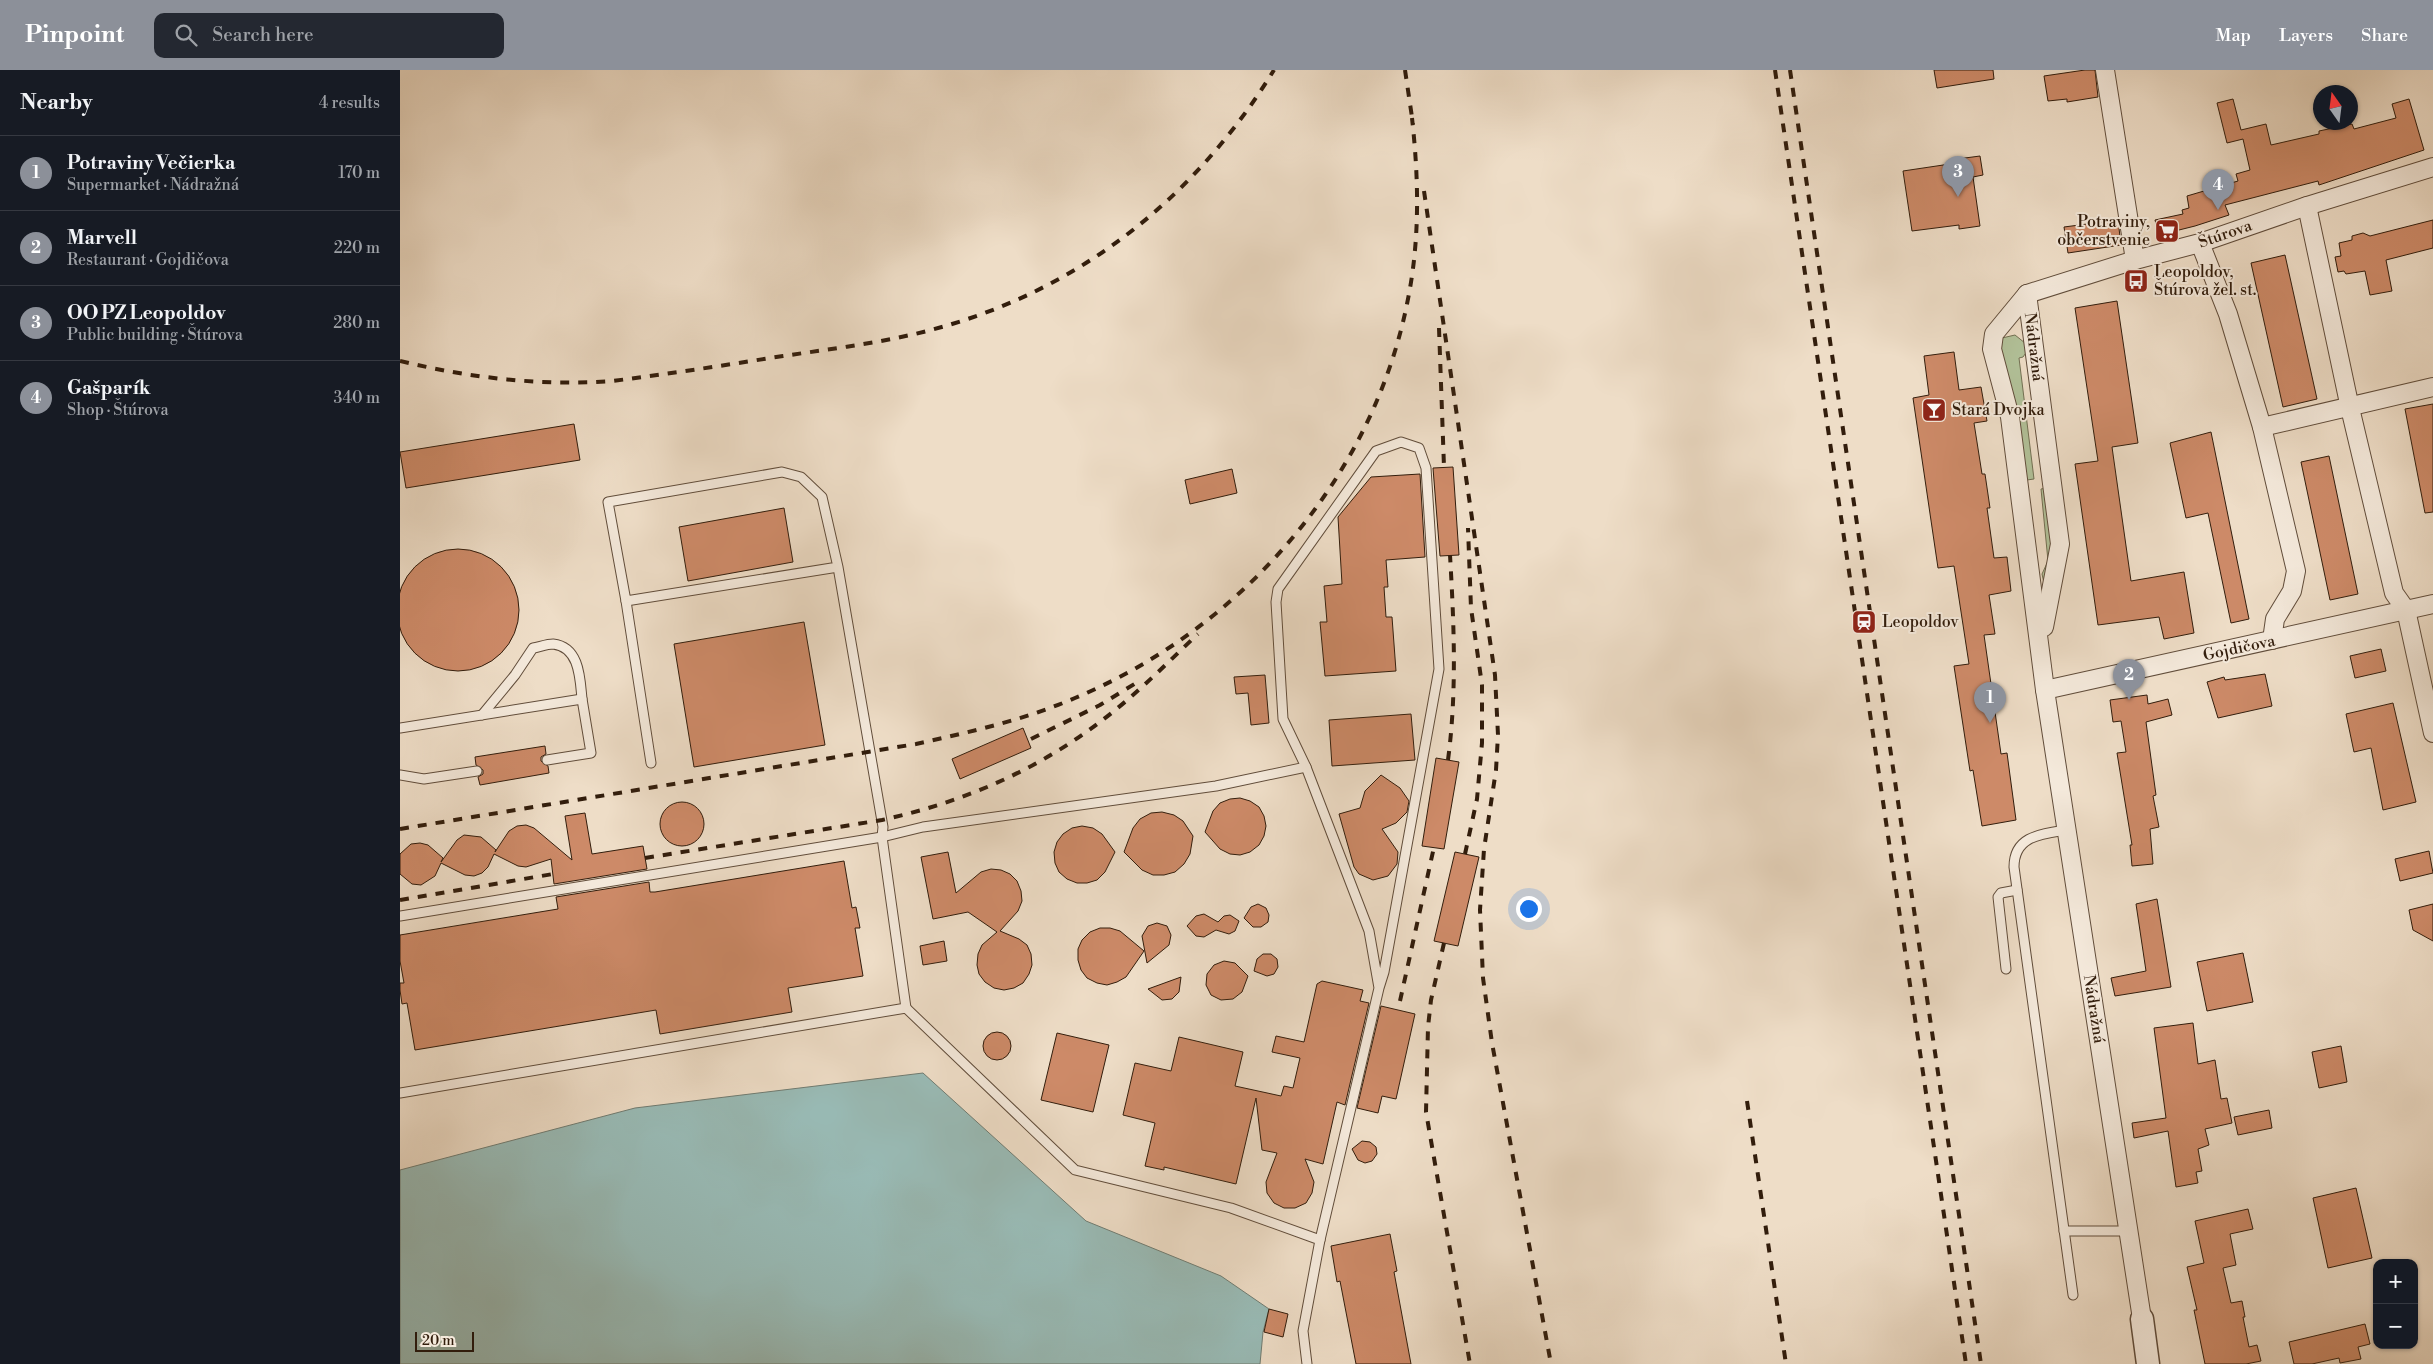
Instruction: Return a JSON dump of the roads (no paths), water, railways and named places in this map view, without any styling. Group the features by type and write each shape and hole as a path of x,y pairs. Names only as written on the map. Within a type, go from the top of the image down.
{"street":[{"path":"2105,70 2135,260"},
{"name":"Štúrova","path":"2027,294 2135,260 2200,243 2308,206 2433,167"},
{"path":"2308,206 2350,408 2394,593 2406,610 2433,733"},
{"path":"2200,243 2228,314 2262,428 2296,571 2292,591 2275,620 2272,640"},
{"name":"Nádražná","path":"2027,294 2060,544 2046,614 2042,654"},
{"name":"Nádražná","path":"2027,294 1994,334 1992,350 2010,417 2042,654 2045,690 2148,1364"},
{"path":"2262,428 2433,387"},
{"name":"Gojdičova","path":"2045,690 2433,604"}],"lane":[{"path":"1307,1364 1303,1331 1320,1240 1384,972 1439,669 1426,468 1419,448 1401,442 1376,451 1278,589 1276,602 1284,719 1306,767 1369,931 1379,988"},
{"path":"651,763 626,601 608,502 782,472 801,477 822,497 838,568 883,827 882,837 906,1008 1075,1170 1231,1208 1320,1240"},
{"path":"626,601 838,568"},
{"path":"482,715 515,675 534,648 554,644 571,653 578,667 591,753 547,760"},
{"path":"400,728 582,699"},
{"path":"400,916 882,837 923,827 1216,786 1306,767"},
{"path":"400,775 424,779 477,771"},
{"path":"2066,830 2035,836 2024,841 2017,850 2014,867 2074,1295"},
{"path":"2006,969 1998,897 2001,892 2017,890"},
{"path":"400,1093 906,1008"},
{"path":"2064,1231 2128,1231"}],"water":[{"path":"923,1073 1086,1221 1221,1276 1269,1309 1263,1332 1260,1364 400,1364 400,1170 635,1108"}],"railway":[{"path":"400,361 453,372 505,379 558,382 612,381 873,342 927,331 981,314 1033,292 1081,266 1126,235 1168,200 1207,160 1242,117 1274,70"},
{"path":"1405,70 1413,124"},
{"path":"1775,70 1966,1364"},
{"path":"1790,70 1981,1364"},
{"path":"400,829 916,744 977,730 1036,713 1075,698 1135,669 1191,632 1243,590 1289,542 1330,488 1363,431 1389,369 1407,304 1411,281 1417,211 1412,118"},
{"path":"1424,191 1495,675 1498,735 1496,770 1484,849 1480,910 1483,978 1492,1043 1551,1364"},
{"path":"1439,328 1444,467"},
{"path":"1465,854 1477,799 1482,743 1482,685 1471,608 1468,528"},
{"path":"1448,760 1454,683 1450,555"},
{"path":"645,858 882,820 945,803 975,792 1033,765 1088,731 1136,692 1198,634"},
{"path":"1031,739 1100,705 1141,680"},
{"path":"1400,1001 1434,847"},
{"path":"400,900 553,874"},
{"path":"1444,943 1431,1000 1428,1027 1426,1112 1470,1364"},
{"path":"1747,1101 1786,1364"}],"place":[{"name":"OO PZ Leopoldov","path":"1958,197"},
{"name":"Gašparík","path":"2218,210"},
{"name":"Potraviny, občerstvenie","path":"2167,231"},
{"name":"Leopoldov, Štúrova žel. st.","path":"2136,281"},
{"name":"Stará Dvojka","path":"1934,410"},
{"name":"Leopoldov","path":"1864,622"},
{"name":"Marvell","path":"2129,700"},
{"name":"Potraviny Večierka","path":"1990,723"}]}
